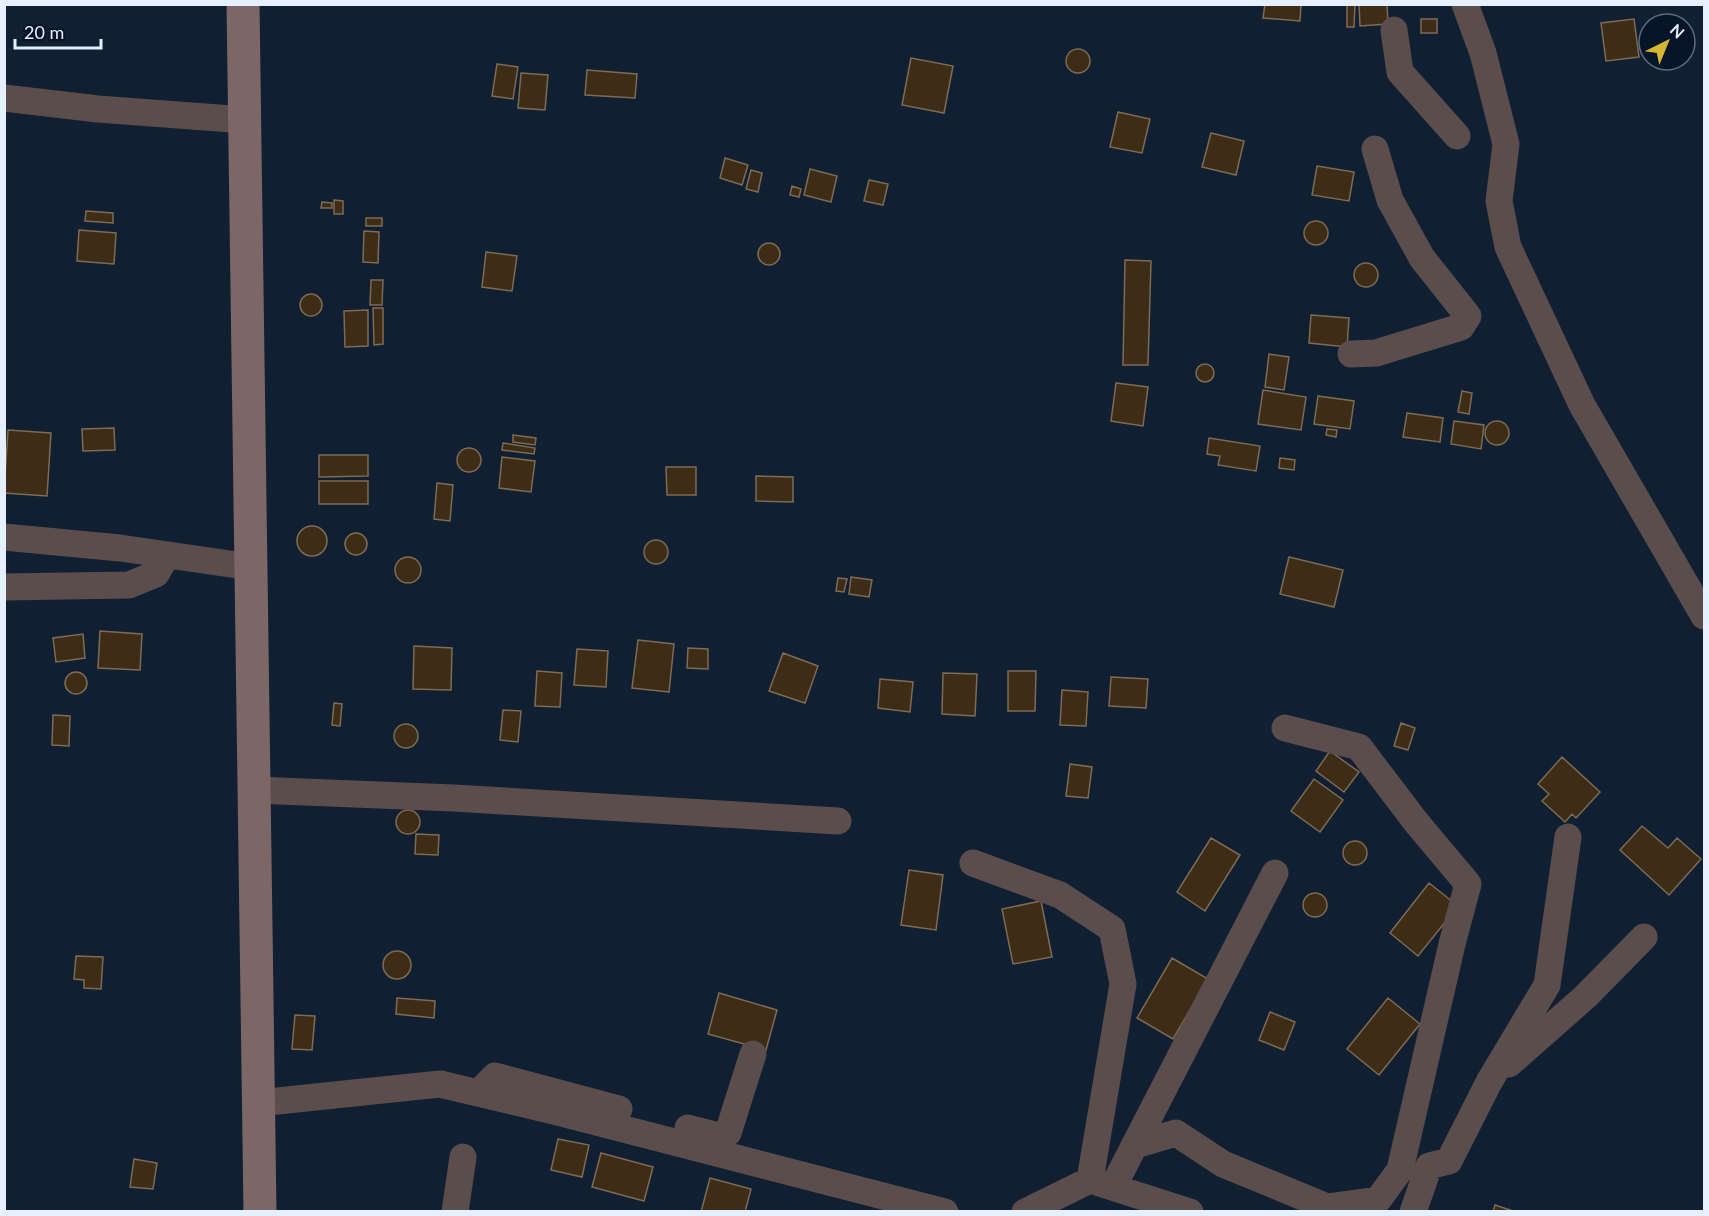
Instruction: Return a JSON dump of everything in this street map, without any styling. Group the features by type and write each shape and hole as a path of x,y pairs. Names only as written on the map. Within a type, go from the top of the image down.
{"main road":[{"path":"243,4 260,1212"}],"street":[{"path":"1465,4 1483,53 1506,144 1499,201 1508,247 1582,405 1704,616"},
{"path":"1394,30 1400,72 1457,136"},
{"path":"4,98 98,109 245,120"},
{"path":"1351,354 1376,353 1461,327 1468,316 1422,258 1390,200 1375,149"},
{"path":"4,537 120,548 251,567"},
{"path":"4,587 129,585 156,574 167,555"},
{"path":"1135,1145 1176,1133 1223,1164 1327,1207 1378,1200 1400,1170 1468,884 1416,822 1359,747 1285,728"},
{"path":"254,790 454,798 838,821"},
{"path":"1413,1212 1429,1166 1449,1161 1489,1082 1547,985 1568,837"},
{"path":"973,863 1060,895 1112,928 1123,984 1102,1183"},
{"path":"1025,1212 1102,1183 1135,1145 1275,873"},
{"path":"1489,1082 1586,996 1644,937"},
{"path":"478,1093 495,1076 718,1136 728,1133 753,1054"},
{"path":"258,1103 440,1084 860,1201 945,1212"},
{"path":"455,1212 463,1157"},
{"path":"1102,1183 1190,1212"}],"building":[{"path":"1265,4 1301,4 1300,21 1263,18"},
{"path":"1347,4 1355,4 1354,27 1347,27"},
{"path":"1359,4 1387,4 1388,24 1360,26"},
{"path":"1421,19 1437,19 1437,33 1421,33"},
{"path":"1634,19 1637,57 1606,61 1601,23"},
{"path":"1078,49 1087,52 1090,61 1087,70 1078,73 1069,70 1066,61 1069,52"},
{"path":"911,58 953,66 944,113 902,105"},
{"path":"497,64 518,67 513,99 492,96"},
{"path":"587,70 637,74 635,98 585,95"},
{"path":"521,73 548,75 545,110 518,108"},
{"path":"1118,112 1150,119 1142,153 1110,147"},
{"path":"1211,133 1244,141 1236,175 1202,167"},
{"path":"725,158 748,165 742,185 720,178"},
{"path":"1317,166 1354,172 1349,201 1312,195"},
{"path":"810,169 837,176 831,202 804,195"},
{"path":"751,170 762,173 758,192 746,189"},
{"path":"869,180 888,184 883,205 864,201"},
{"path":"792,186 801,189 799,197 790,195"},
{"path":"334,200 343,201 343,214 334,214"},
{"path":"322,202 332,203 332,208 321,208"},
{"path":"86,211 113,213 113,223 85,221"},
{"path":"366,218 382,218 382,226 366,226"},
{"path":"1316,221 1325,224 1328,233 1325,242 1316,245 1307,242 1304,233 1307,224"},
{"path":"79,230 116,233 114,264 77,261"},
{"path":"364,231 379,232 378,263 363,262"},
{"path":"769,243 777,246 780,254 777,262 769,265 761,262 758,254 761,246"},
{"path":"486,252 517,256 512,291 482,287"},
{"path":"1125,260 1151,261 1148,365 1123,365"},
{"path":"1366,263 1371,264 1377,270 1377,280 1371,286 1366,287 1361,286 1355,280 1354,275 1355,270 1361,264"},
{"path":"371,280 383,280 382,305 370,305"},
{"path":"311,294 319,297 322,305 319,313 311,316 303,313 300,305 303,297"},
{"path":"373,308 383,308 383,344 374,345"},
{"path":"368,310 368,346 345,347 344,311"},
{"path":"1311,315 1349,318 1347,347 1309,343"},
{"path":"1269,354 1289,357 1284,390 1265,387"},
{"path":"1205,364 1211,367 1214,373 1211,379 1205,382 1199,379 1196,373 1199,367"},
{"path":"1116,383 1148,387 1143,426 1111,421"},
{"path":"1263,390 1306,397 1301,430 1258,424"},
{"path":"1462,391 1472,393 1469,414 1458,412"},
{"path":"1318,396 1354,401 1350,429 1314,424"},
{"path":"1407,413 1443,418 1440,442 1403,437"},
{"path":"1454,421 1484,425 1481,449 1451,444"},
{"path":"1497,421 1502,422 1508,428 1508,438 1502,444 1497,445 1492,444 1486,438 1485,433 1486,428 1492,422"},
{"path":"114,428 115,450 83,451 82,429"},
{"path":"1327,429 1337,430 1336,437 1326,435"},
{"path":"8,430 51,433 47,496 4,493"},
{"path":"513,435 536,438 535,445 513,442"},
{"path":"1209,438 1260,446 1256,471 1218,465 1220,456 1207,454"},
{"path":"503,443 535,448 534,454 502,450"},
{"path":"469,448 474,449 480,455 480,465 474,471 469,472 464,471 458,465 457,460 458,455 464,449"},
{"path":"319,455 368,455 368,476 319,477"},
{"path":"502,457 535,461 531,492 499,488"},
{"path":"1280,458 1295,460 1294,470 1279,468"},
{"path":"666,467 696,467 696,495 667,495"},
{"path":"756,476 793,477 793,502 756,501"},
{"path":"319,481 368,481 368,504 319,504"},
{"path":"437,483 453,485 450,521 434,519"},
{"path":"312,526 323,530 327,541 323,552 312,556 301,552 297,541 301,530"},
{"path":"356,533 364,536 367,544 364,552 356,555 348,552 345,544 348,536"},
{"path":"656,540 665,543 668,552 665,561 656,564 647,561 644,552 647,543"},
{"path":"408,557 417,561 421,570 417,579 408,583 399,579 395,570 399,561"},
{"path":"1289,557 1343,570 1334,607 1280,594"},
{"path":"851,577 872,580 869,597 849,594"},
{"path":"838,578 847,579 844,592 836,591"},
{"path":"100,631 142,634 140,670 98,668"},
{"path":"83,634 85,658 56,662 53,638"},
{"path":"638,640 674,644 669,692 632,688"},
{"path":"414,646 452,648 451,690 413,689"},
{"path":"688,648 708,649 708,669 687,668"},
{"path":"577,649 608,651 606,687 574,685"},
{"path":"783,653 818,666 805,703 769,691"},
{"path":"537,671 562,673 560,707 535,706"},
{"path":"1008,671 1036,671 1035,711 1008,711"},
{"path":"76,672 86,679 87,683 80,693 76,694 66,687 65,683 72,673"},
{"path":"943,673 977,674 975,716 942,714"},
{"path":"1111,677 1148,679 1146,708 1109,706"},
{"path":"880,679 913,682 910,712 878,708"},
{"path":"1062,690 1088,692 1086,726 1060,725"},
{"path":"334,703 342,704 340,726 332,725"},
{"path":"503,710 521,711 518,742 500,740"},
{"path":"53,715 70,716 69,746 52,745"},
{"path":"1401,723 1415,728 1408,750 1394,746"},
{"path":"406,724 411,725 417,731 417,741 411,747 406,748 401,747 395,741 394,736 395,731 401,725"},
{"path":"1330,751 1359,772 1344,792 1316,771"},
{"path":"1562,757 1600,792 1576,818 1572,814 1565,822 1542,801 1549,794 1538,784"},
{"path":"1070,764 1092,767 1088,798 1066,796"},
{"path":"1314,779 1343,800 1320,832 1291,811"},
{"path":"408,810 417,813 420,822 417,831 408,834 399,831 396,822 399,813"},
{"path":"1642,826 1668,848 1677,838 1701,859 1669,895 1620,850"},
{"path":"416,834 439,835 438,855 415,854"},
{"path":"1211,838 1240,855 1205,911 1177,892"},
{"path":"1355,841 1364,844 1367,853 1364,862 1355,865 1346,862 1343,853 1346,844"},
{"path":"909,870 943,875 936,930 901,925"},
{"path":"1429,883 1458,906 1418,956 1390,933"},
{"path":"1315,893 1320,894 1326,900 1326,910 1320,916 1315,917 1310,916 1304,910 1303,905 1304,900 1310,894"},
{"path":"1041,901 1052,957 1013,964 1002,909"},
{"path":"397,951 407,955 411,965 407,975 397,979 387,975 383,965 387,955"},
{"path":"76,956 103,957 101,989 84,988 84,980 74,979"},
{"path":"1172,958 1208,979 1173,1039 1137,1018"},
{"path":"719,993 777,1010 766,1050 708,1034"},
{"path":"397,998 435,1001 434,1018 396,1014"},
{"path":"1388,998 1420,1024 1379,1075 1347,1049"},
{"path":"1270,1012 1295,1022 1284,1050 1259,1040"},
{"path":"295,1015 315,1016 312,1050 292,1049"},
{"path":"558,1139 589,1145 582,1177 551,1170"},
{"path":"601,1153 653,1167 644,1201 592,1187"},
{"path":"134,1159 157,1163 153,1189 130,1187"},
{"path":"710,1178 751,1189 745,1212 701,1212"},
{"path":"1495,1205 1516,1212 1493,1212"}]}
